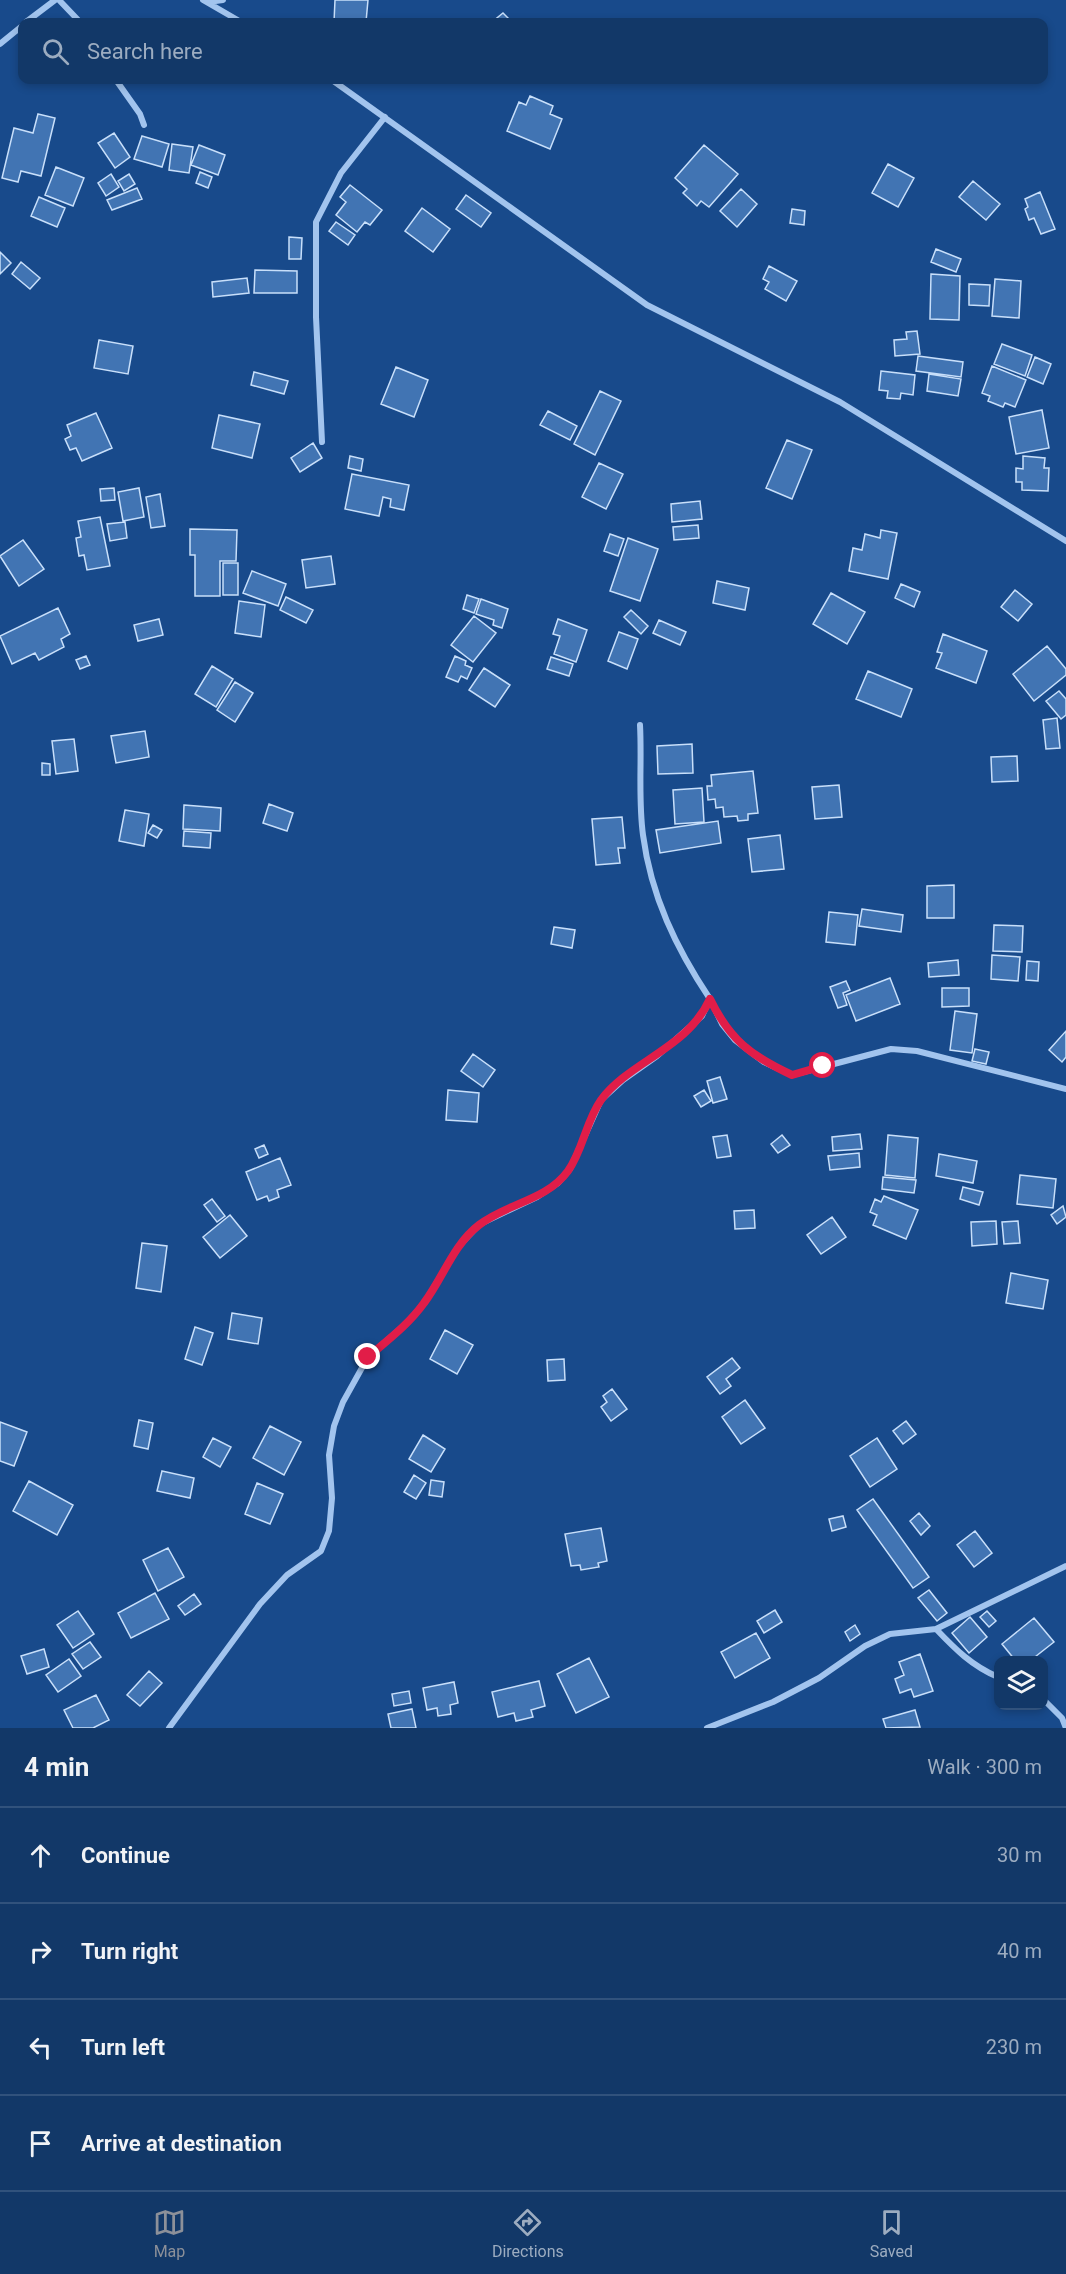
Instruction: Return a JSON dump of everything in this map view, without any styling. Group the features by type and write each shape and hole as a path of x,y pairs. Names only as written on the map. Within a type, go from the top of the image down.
{"street":[{"path":"32,18 57,0 76,18"},
{"path":"205,1 223,0"},
{"path":"205,1 234,18"},
{"path":"0,44 18,29"},
{"path":"119,84 140,114 144,124"},
{"path":"338,84 646,305 840,402 1066,541"},
{"path":"322,442 316,317 316,222 341,173 386,117"},
{"path":"640,725 641,811 651,881 659,907 681,952 722,1023 735,1040 764,1062 792,1075 891,1049 917,1051 1066,1089"},
{"path":"169,1728 260,1604 287,1575 321,1551 329,1531 332,1498 329,1455 334,1426 343,1402 368,1357 408,1322 425,1302 458,1247 480,1224 537,1197 558,1183 570,1169 601,1100 623,1080 657,1056 702,1016 710,999"},
{"path":"707,1728 774,1702 819,1678 865,1646 890,1634 936,1629 1066,1566"},
{"path":"936,1629 958,1653 981,1670 994,1675"},
{"path":"1048,1704 1062,1718 1066,1728"}],"building":[{"path":"335,0 368,0 366,18 334,18"},
{"path":"503,13 508,18 497,18"},
{"path":"530,96 553,106 550,114 562,119 550,149 507,131 519,102 526,105"},
{"path":"38,114 55,118 41,176 21,171 18,182 2,178 14,128 33,133"},
{"path":"114,133 130,157 115,168 98,143"},
{"path":"142,136 169,144 162,167 134,159"},
{"path":"172,144 193,147 189,173 169,170"},
{"path":"199,145 225,155 218,175 191,165"},
{"path":"704,145 738,174 709,207 701,201 697,206 683,193 687,189 675,178"},
{"path":"888,164 914,178 898,207 872,193"},
{"path":"56,167 84,178 73,206 45,195"},
{"path":"200,172 212,177 208,188 196,183"},
{"path":"111,174 119,187 106,196 98,183"},
{"path":"129,174 135,184 124,191 118,181"},
{"path":"973,181 1000,204 986,220 959,197"},
{"path":"350,185 382,210 370,225 365,222 357,232 336,215 346,202 340,197"},
{"path":"137,188 142,199 112,210 107,200"},
{"path":"741,189 757,204 737,227 720,211"},
{"path":"1040,192 1055,229 1041,234 1034,218 1029,220 1025,209 1028,207 1025,199"},
{"path":"466,195 491,213 481,227 456,209"},
{"path":"39,197 65,208 57,227 31,216"},
{"path":"422,208 450,229 433,252 405,231"},
{"path":"792,209 805,211 804,225 790,223"},
{"path":"336,222 355,235 348,245 329,231"},
{"path":"289,237 302,238 301,259 289,259"},
{"path":"936,249 961,259 956,272 931,262"},
{"path":"0,252 11,263 0,274"},
{"path":"21,262 40,278 30,289 12,274"},
{"path":"769,266 797,281 786,301 765,289 769,282 763,279"},
{"path":"255,270 297,271 297,293 254,293"},
{"path":"931,274 960,276 959,320 930,319"},
{"path":"247,278 249,293 213,297 212,282"},
{"path":"995,279 1021,281 1019,318 992,316"},
{"path":"969,284 990,285 989,306 969,305"},
{"path":"917,331 920,354 895,356 894,340 907,339 906,332"},
{"path":"99,340 133,346 128,374 94,368"},
{"path":"1002,344 1032,355 1025,376 994,364"},
{"path":"918,356 963,362 961,377 916,371"},
{"path":"1035,357 1051,364 1043,384 1027,377"},
{"path":"992,366 1026,380 1015,407 1005,403 1003,407 988,401 990,396 982,393"},
{"path":"396,367 428,380 414,417 381,404"},
{"path":"881,371 915,375 913,395 901,393 900,399 887,398 888,391 879,390"},
{"path":"254,372 288,381 284,394 251,385"},
{"path":"929,374 961,379 958,396 927,391"},
{"path":"600,391 621,401 595,455 574,444"},
{"path":"1042,410 1049,448 1016,454 1009,417"},
{"path":"548,411 577,426 570,440 540,425"},
{"path":"96,413 112,448 82,461 76,448 70,450 65,439 71,436 67,425"},
{"path":"219,415 260,424 252,458 212,448"},
{"path":"787,440 812,450 792,499 766,488"},
{"path":"313,443 322,458 300,472 291,458"},
{"path":"350,456 363,459 361,471 348,468"},
{"path":"1023,456 1045,458 1044,468 1049,468 1048,491 1022,490 1022,482 1016,482 1016,468 1023,469"},
{"path":"599,463 623,474 606,509 582,497"},
{"path":"352,474 409,485 404,510 390,507 391,499 383,497 379,516 345,509"},
{"path":"114,488 115,500 101,501 100,489"},
{"path":"139,488 144,517 123,521 118,492"},
{"path":"160,494 165,526 151,528 146,497"},
{"path":"700,501 702,519 672,522 671,504"},
{"path":"100,517 110,566 87,570 84,555 79,556 76,538 81,537 78,521"},
{"path":"125,522 127,538 110,541 107,524"},
{"path":"698,525 699,538 674,540 673,527"},
{"path":"190,529 237,530 236,561 220,561 220,596 195,596 195,555 190,555"},
{"path":"881,530 897,533 888,579 849,571 853,548 862,550 865,534 880,538"},
{"path":"610,534 624,539 618,556 604,551"},
{"path":"628,538 658,549 640,601 610,591"},
{"path":"23,540 44,569 19,586 0,556"},
{"path":"331,556 335,584 306,588 302,560"},
{"path":"223,563 238,563 238,595 223,595"},
{"path":"252,571 286,584 278,606 243,593"},
{"path":"717,581 749,588 745,610 713,603"},
{"path":"901,584 920,592 914,607 895,598"},
{"path":"1015,590 1032,604 1018,621 1001,607"},
{"path":"831,593 865,612 847,644 813,624"},
{"path":"467,595 479,599 474,613 463,609"},
{"path":"286,597 313,610 306,623 280,610"},
{"path":"481,599 508,609 502,628 493,625 494,620 476,614"},
{"path":"239,601 265,605 261,637 235,633"},
{"path":"58,608 70,634 61,639 64,647 39,660 35,653 12,664 0,636"},
{"path":"631,610 648,626 641,634 624,617"},
{"path":"474,616 496,633 473,662 451,645"},
{"path":"159,619 163,635 138,641 134,625"},
{"path":"558,619 587,630 576,662 554,654 560,636 553,634"},
{"path":"659,620 686,632 680,645 653,633"},
{"path":"619,632 638,639 627,669 608,661"},
{"path":"943,634 987,651 976,683 936,668 942,653 937,652"},
{"path":"1047,646 1066,669 1066,675 1034,701 1013,674"},
{"path":"86,656 90,665 80,669 76,660"},
{"path":"455,656 466,661 465,665 472,668 467,679 461,676 458,682 446,677"},
{"path":"551,657 573,664 569,676 547,669"},
{"path":"212,666 233,679 216,707 195,694"},
{"path":"484,668 510,685 495,707 469,690"},
{"path":"868,671 912,689 901,717 856,699"},
{"path":"235,682 253,693 235,722 217,710"},
{"path":"1059,691 1066,699 1066,715 1061,719 1046,701"},
{"path":"1057,718 1060,748 1046,749 1043,720"},
{"path":"145,731 149,757 116,763 111,736"},
{"path":"74,739 78,771 56,774 52,741"},
{"path":"692,744 693,773 658,774 657,746"},
{"path":"1017,756 1018,781 992,782 991,757"},
{"path":"42,763 50,764 50,775 42,775"},
{"path":"753,771 758,813 748,814 748,820 738,821 737,816 724,817 723,807 716,808 715,799 708,800 707,786 712,786 711,775"},
{"path":"839,785 842,817 815,819 812,787"},
{"path":"702,788 704,822 675,824 673,790"},
{"path":"269,804 293,813 287,831 263,823"},
{"path":"184,805 221,808 220,831 183,829"},
{"path":"125,810 149,814 144,846 119,841"},
{"path":"622,817 625,848 618,848 620,863 596,865 592,819"},
{"path":"718,821 721,843 660,853 656,830"},
{"path":"153,825 162,830 157,838 148,833"},
{"path":"184,831 211,833 210,848 183,846"},
{"path":"780,835 784,869 752,872 748,839"},
{"path":"954,885 954,918 927,918 927,886"},
{"path":"862,909 903,915 901,932 859,926"},
{"path":"829,912 858,915 855,945 826,942"},
{"path":"994,925 1023,926 1022,952 993,951"},
{"path":"554,927 575,930 572,948 551,944"},
{"path":"992,955 1020,957 1018,981 991,979"},
{"path":"958,960 959,975 929,977 928,963"},
{"path":"1027,961 1039,962 1038,981 1026,980"},
{"path":"890,978 900,1004 856,1021 846,995"},
{"path":"846,981 850,990 843,993 847,1005 838,1008 830,987"},
{"path":"942,988 969,988 969,1006 942,1007"},
{"path":"955,1011 977,1014 972,1053 950,1050"},
{"path":"1066,1031 1066,1057 1062,1062 1049,1050"},
{"path":"975,1049 989,1052 986,1064 972,1061"},
{"path":"473,1054 495,1070 483,1087 461,1071"},
{"path":"720,1077 727,1099 713,1103 707,1081"},
{"path":"448,1090 479,1093 477,1122 446,1120"},
{"path":"704,1090 711,1101 701,1107 694,1096"},
{"path":"860,1134 862,1149 833,1151 832,1137"},
{"path":"727,1135 731,1156 717,1158 713,1137"},
{"path":"782,1135 790,1145 778,1153 771,1144"},
{"path":"888,1135 918,1138 915,1178 885,1175"},
{"path":"264,1145 268,1154 259,1158 255,1149"},
{"path":"859,1153 860,1167 830,1170 828,1156"},
{"path":"939,1154 977,1161 973,1183 936,1176"},
{"path":"280,1158 291,1185 277,1190 279,1197 269,1201 267,1196 257,1200 246,1172"},
{"path":"1020,1175 1056,1179 1053,1208 1017,1204"},
{"path":"883,1177 916,1180 914,1193 882,1189"},
{"path":"963,1187 983,1192 979,1205 960,1199"},
{"path":"884,1196 918,1210 906,1239 873,1225 877,1215 870,1212 875,1199 881,1202"},
{"path":"212,1199 225,1216 217,1222 204,1205"},
{"path":"1063,1206 1066,1217 1057,1224 1051,1215"},
{"path":"754,1210 755,1228 735,1229 734,1211"},
{"path":"230,1215 247,1236 220,1258 203,1237"},
{"path":"832,1217 846,1237 821,1254 807,1235"},
{"path":"996,1221 997,1244 972,1246 971,1222"},
{"path":"1018,1221 1020,1243 1004,1244 1002,1222"},
{"path":"142,1243 167,1246 161,1292 136,1288"},
{"path":"1011,1273 1048,1280 1043,1309 1006,1303"},
{"path":"232,1313 262,1318 258,1344 228,1339"},
{"path":"195,1327 213,1333 202,1365 185,1359"},
{"path":"445,1330 473,1345 457,1374 430,1359"},
{"path":"732,1358 740,1368 726,1379 731,1386 720,1394 707,1377"},
{"path":"564,1359 565,1380 548,1381 547,1360"},
{"path":"612,1389 627,1409 611,1421 601,1407 607,1402 603,1396"},
{"path":"745,1400 765,1428 741,1444 722,1417"},
{"path":"139,1420 153,1423 148,1449 134,1446"},
{"path":"906,1421 916,1434 903,1444 893,1431"},
{"path":"0,1422 27,1432 14,1466 0,1461"},
{"path":"270,1426 301,1442 284,1475 253,1458"},
{"path":"423,1435 445,1449 431,1472 409,1459"},
{"path":"213,1438 231,1447 220,1467 203,1457"},
{"path":"877,1438 897,1469 870,1487 850,1456"},
{"path":"162,1471 194,1478 190,1498 157,1491"},
{"path":"414,1475 426,1483 416,1499 404,1492"},
{"path":"431,1480 444,1482 442,1497 429,1495"},
{"path":"29,1481 73,1505 57,1535 13,1511"},
{"path":"257,1483 283,1494 270,1524 245,1514"},
{"path":"873,1499 929,1577 913,1588 857,1510"},
{"path":"919,1513 930,1526 921,1535 910,1521"},
{"path":"843,1516 846,1527 832,1531 829,1519"},
{"path":"601,1528 607,1561 598,1563 599,1567 581,1570 580,1565 571,1566 565,1534"},
{"path":"975,1531 992,1553 974,1567 957,1545"},
{"path":"168,1548 184,1577 158,1591 143,1560"},
{"path":"929,1590 947,1613 937,1621 918,1598"},
{"path":"155,1593 169,1619 131,1638 118,1613"},
{"path":"194,1594 201,1604 185,1615 178,1606"},
{"path":"775,1610 782,1622 764,1633 757,1621"},
{"path":"78,1611 94,1634 73,1648 57,1625"},
{"path":"987,1611 996,1621 989,1627 980,1617"},
{"path":"970,1617 987,1637 969,1653 952,1633"},
{"path":"1034,1618 1054,1642 1036,1656 1012,1656 1002,1644"},
{"path":"855,1625 860,1634 850,1641 845,1632"},
{"path":"756,1633 770,1658 735,1678 721,1652"},
{"path":"90,1642 101,1657 83,1669 72,1654"},
{"path":"44,1649 49,1667 27,1674 21,1656"},
{"path":"920,1654 933,1691 914,1697 911,1689 900,1693 895,1679 904,1675 899,1662"},
{"path":"589,1658 609,1697 576,1713 557,1674"},
{"path":"69,1659 81,1676 58,1692 46,1675"},
{"path":"149,1671 162,1683 140,1706 127,1695"},
{"path":"539,1681 545,1706 531,1710 533,1717 516,1721 514,1713 498,1717 492,1692"},
{"path":"454,1682 458,1703 450,1705 451,1714 438,1716 437,1708 427,1710 423,1688"},
{"path":"409,1691 411,1703 394,1706 392,1694"},
{"path":"96,1695 109,1720 93,1728 73,1728 64,1710"},
{"path":"412,1709 416,1728 391,1728 388,1714"},
{"path":"915,1710 920,1727 886,1728 883,1719"}],"route":[{"path":"368,1357 408,1322 425,1302 458,1247 480,1224 537,1197 558,1183 570,1169 601,1100 623,1080 657,1056 702,1016 710,999 722,1023 735,1040 764,1062 792,1075 823,1066"}]}
